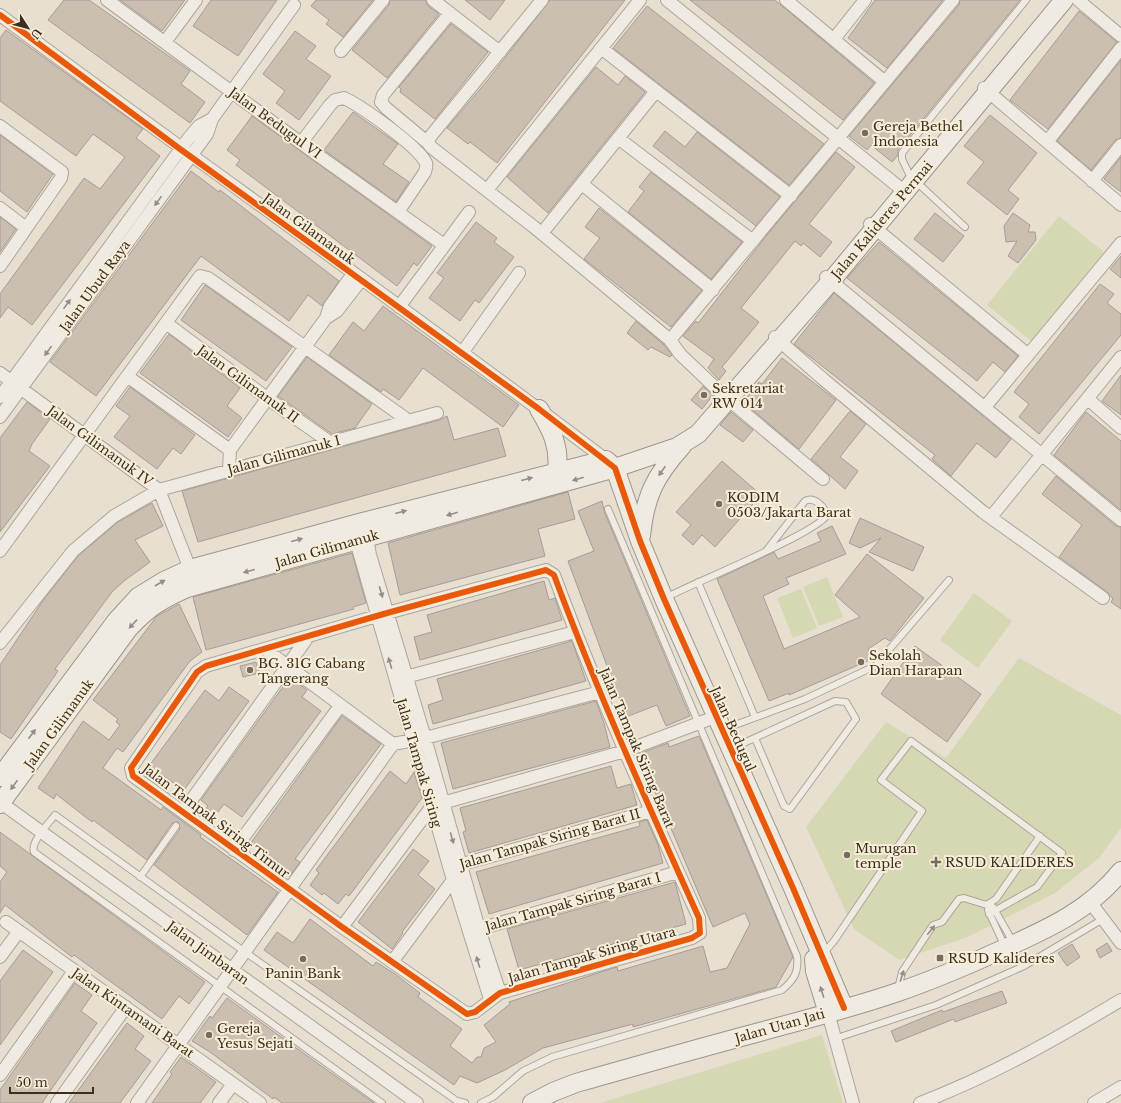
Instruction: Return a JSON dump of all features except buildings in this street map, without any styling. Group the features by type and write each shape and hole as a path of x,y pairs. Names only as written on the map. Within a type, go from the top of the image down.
{"street":[{"name":"Jalan Bedugul VI","path":"107,0 301,143 444,245"},
{"path":"165,42 196,0"},
{"path":"341,51 382,0"},
{"path":"433,0 500,52"},
{"path":"428,143 430,137 542,0"},
{"path":"487,190 640,0"},
{"path":"668,0 838,138 908,182"},
{"path":"834,39 865,0"},
{"path":"670,340 953,0"},
{"name":"Jalan Kalideres Permai","path":"986,90 1058,0"},
{"name":"Jalan Kalideres Permai","path":"726,398 778,339 908,182 1064,0"},
{"path":"1078,0 1121,36"},
{"path":"789,1 885,82"},
{"path":"212,119 294,5"},
{"path":"450,13 383,95 381,102 431,147 542,233 670,340 680,354 726,398 823,479"},
{"name":"Jalan Gilamanuk","path":"0,15 180,149 538,409 610,464"},
{"path":"601,48 791,196"},
{"path":"1046,142 1121,48"},
{"path":"986,90 1121,205"},
{"path":"542,233 656,91"},
{"path":"301,143 335,100 344,98 366,112 410,146 427,165 425,172 398,212"},
{"name":"Jalan Ubud Raya","path":"0,417 16,384 180,149 199,126 212,119"},
{"name":"Jalan Ubud Raya","path":"0,397 16,384 191,156 207,134 212,119"},
{"path":"0,126 62,172 61,178 0,266"},
{"path":"618,138 753,241"},
{"path":"1092,181 1121,145"},
{"path":"582,184 712,290"},
{"path":"0,208 26,228"},
{"path":"399,307 469,212"},
{"path":"872,226 1027,354"},
{"path":"984,407 1121,243"},
{"path":"462,354 519,273"},
{"path":"0,551 199,277 204,276 409,421"},
{"path":"229,469 230,450 326,318 337,311 357,277"},
{"path":"828,279 1121,520"},
{"name":"Jalan Gilimanuk II","path":"166,323 267,398 331,443"},
{"path":"778,339 983,512 1103,598"},
{"path":"991,517 1121,357"},
{"name":"Jalan Gilimanuk IV","path":"0,372 159,490 190,569"},
{"path":"127,376 230,450"},
{"name":"Jalan Gilimanuk","path":"0,777 123,614 138,597 164,581 190,569 359,532 672,448 698,434 704,422 726,398"},
{"path":"1088,399 1121,428"},
{"path":"538,409 550,429 556,444 559,456 557,470"},
{"name":"Jalan Gilimanuk I","path":"0,643 72,551 114,516 159,490 229,469 331,443 437,413"},
{"name":"Jalan Gilimanuk","path":"0,802 129,628 148,608 168,596 187,588 359,532 557,470 610,464 681,434 704,422"},
{"path":"640,541 645,507 652,486 663,468 687,441"},
{"name":"Jalan Bedugul","path":"610,464 664,599 810,929 821,957 836,1010"},
{"name":"Jalan Tampak Siring","path":"359,532 370,555 382,614 401,679 413,741 437,805 474,931 495,996"},
{"name":"Jalan Tampak Siring Timur","path":"495,996 475,1012 467,1014 234,850 133,776 131,768 197,672 206,666 382,614 546,570 551,572"},
{"name":"Jalan Tampak Siring Barat","path":"551,572 554,575 575,632 625,751 699,918 700,933"},
{"path":"401,679 575,632"},
{"path":"183,812 308,637"},
{"path":"265,649 393,744 425,738 600,692"},
{"name":"Jalan Tampak Siring","path":"401,679 425,738 437,805"},
{"path":"234,850 340,706"},
{"path":"342,927 437,805 625,751 698,723 718,724"},
{"path":"137,1103 393,744"},
{"name":"Jalan Jimbaran","path":"0,802 417,1103"},
{"name":"Jalan Tampak Siring Barat II","path":"455,866 651,811"},
{"name":"Jalan Tampak Siring","path":"455,866 452,880 474,931"},
{"name":"Jalan Utan Jati","path":"532,1103 553,1092 576,1083 897,992 966,966 1070,916 1091,903 1106,889 1121,871"},
{"name":"Jalan Tampak Siring Barat I","path":"474,931 678,872"},
{"path":"392,962 452,880"},
{"path":"1091,903 1121,943"},
{"name":"Jalan Kintamani Barat","path":"6,922 74,972 126,1007 260,1103"},
{"name":"Jalan Bedugul","path":"810,929 815,971 836,1010"},
{"path":"0,957 19,931"},
{"name":"Jalan Tampak Siring Utara","path":"495,996 692,938 700,933"},
{"path":"0,1075 74,972"},
{"path":"920,1103 994,1072 1121,1000"},
{"path":"57,1103 126,1007"},
{"path":"836,1010 834,1039 853,1103"},
{"path":"219,1103 234,1084"},
{"path":"1094,1103 1121,1087"}],"lane":[{"path":"965,228 908,182 902,159 904,149 1026,0"},
{"path":"664,599 766,551 815,526 827,515 825,510 813,499 805,501 766,551"},
{"path":"481,1103 493,1097 523,1071 552,1057 782,990 793,981 798,968 797,956 608,509"},
{"path":"718,724 755,717 805,699 874,666 949,580"},
{"path":"698,582 755,717"},
{"path":"730,749 754,738 835,701 846,702 856,720 790,809 784,806 754,738"},
{"path":"821,957 834,941 922,811 881,780 911,740 1062,853 1037,887 989,914"},
{"path":"382,1103 34,852 33,848 42,831 55,815 245,952 457,1101 465,1103"},
{"path":"140,877 176,826"},
{"path":"988,904 996,899 1040,836"},
{"path":"897,992 902,972 933,925 942,922 959,899 964,898 988,904 995,910 1010,946"},
{"path":"988,904 989,914 1010,946"},
{"path":"834,1039 936,1005 1024,966 1103,919"}],"green space":[{"path":"1059,216 1104,252 1031,341 987,305"},
{"path":"827,577 843,617 819,626 803,587"},
{"path":"801,589 817,628 793,638 777,598"},
{"path":"974,593 1012,621 978,668 940,640"},
{"path":"1019,658 1121,715 1121,828 1099,858 1055,893 968,937 899,960 854,929 806,827 886,722 946,758"},
{"path":"822,1035 843,1103 600,1103"}],"cycle path":[{"path":"0,15 180,149 539,409 615,468 640,541 664,599 793,888 844,1008"},
{"path":"546,570 554,575 605,705 699,918 700,933 692,938 500,993 475,1012 467,1014 342,927 133,776 131,768 197,672 206,666 387,613 546,570"}],"place":[{"name":"Gereja Bethel Indonesia","path":"865,133"},
{"name":"Sekretariat RW 014","path":"704,395"},
{"name":"KODIM 0503/Jakarta Barat","path":"719,504"},
{"name":"Sekolah Dian Harapan","path":"861,662"},
{"name":"BG. 31G Cabang Tangerang","path":"250,670"},
{"name":"Murugan temple","path":"847,855"},
{"name":"RSUD KALIDERES","path":"936,862"},
{"name":"RSUD Kalideres","path":"940,958"},
{"name":"Panin Bank","path":"303,959"},
{"name":"Gereja Yesus Sejati","path":"209,1035"}]}
